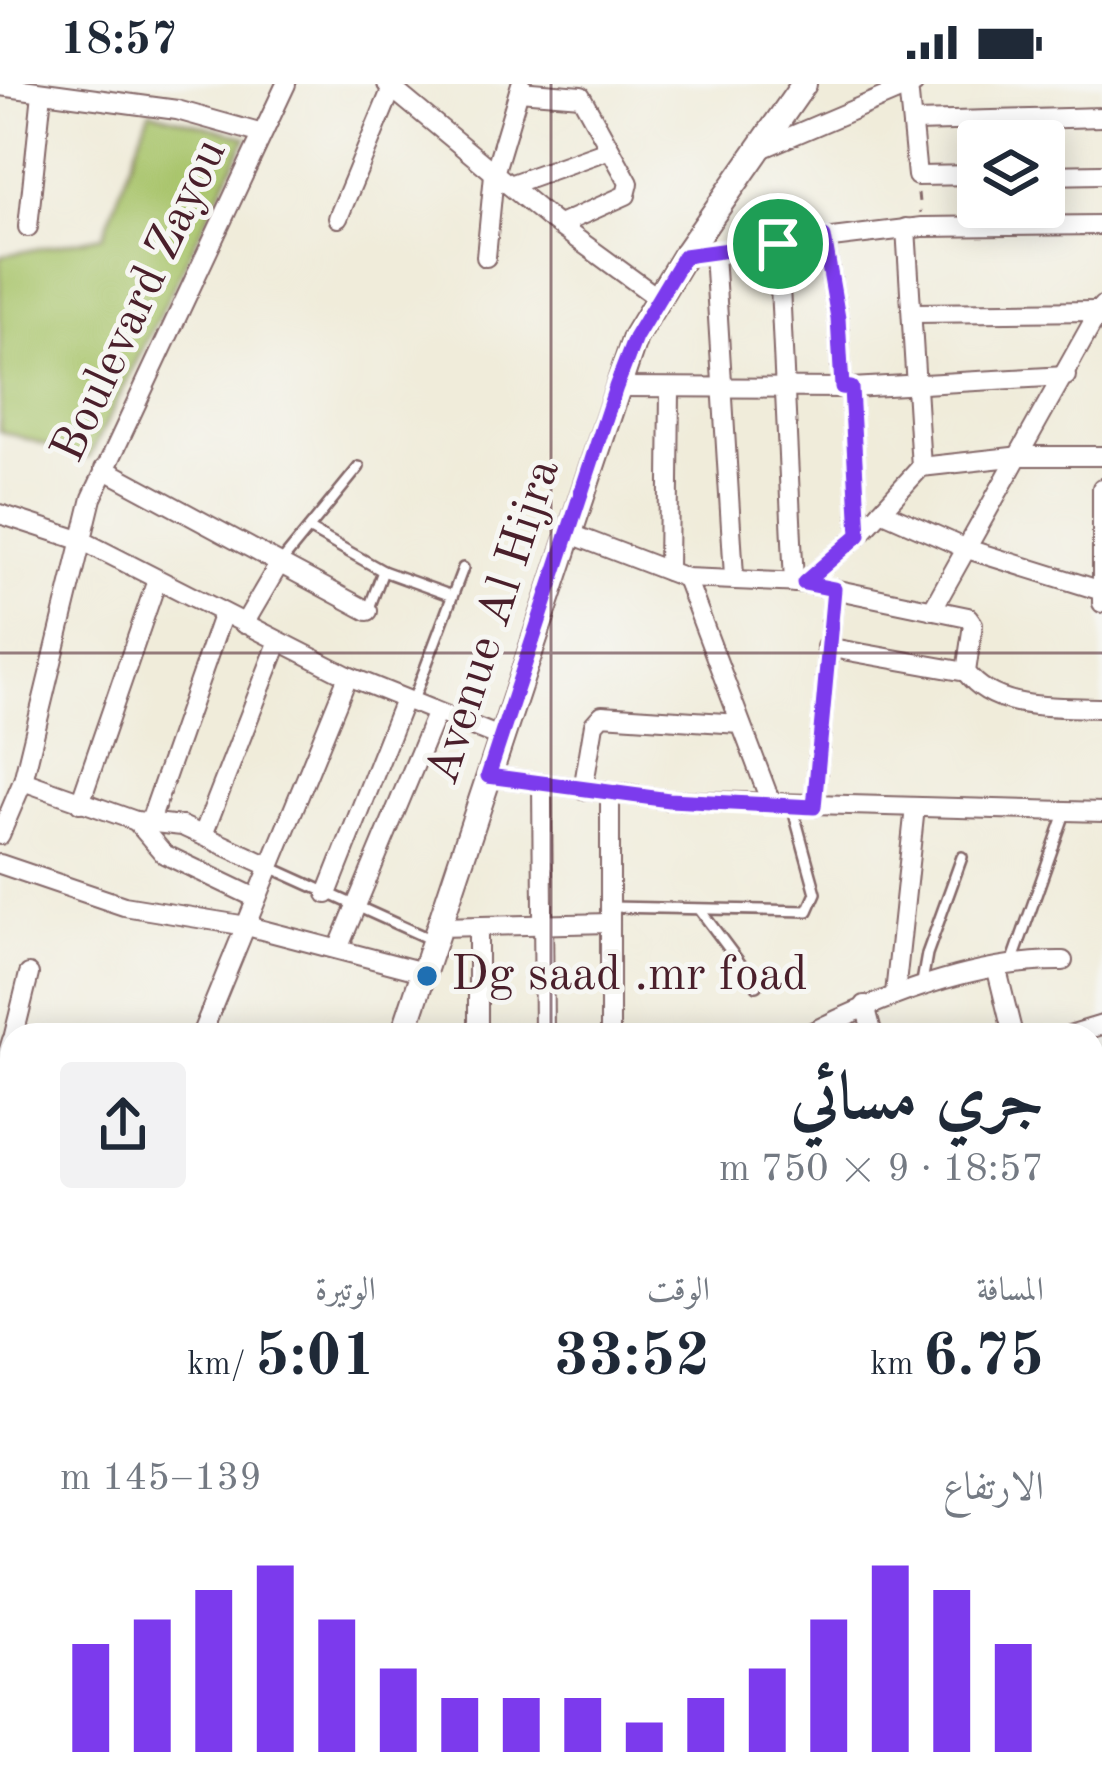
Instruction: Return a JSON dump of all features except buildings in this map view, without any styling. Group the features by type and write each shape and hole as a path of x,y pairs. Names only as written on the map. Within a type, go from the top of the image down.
{"street":[{"name":"Boulevard Zayou","path":"0,835 23,781 104,469 238,197 259,133 275,116 286,84"},
{"name":"Avenue Al Hijra","path":"407,1023 616,387 658,298 684,256 804,84"},
{"path":"761,149 911,85 917,176 957,176"},
{"path":"0,86 42,93 104,93 259,133"},
{"path":"338,218 389,86 501,180 658,298"},
{"path":"486,257 520,88 581,96 629,189 559,225"},
{"path":"28,227 42,93"},
{"path":"914,122 1102,117"},
{"path":"501,180 610,148"},
{"path":"1065,175 1102,174"},
{"path":"684,256 914,228 1102,226"},
{"path":"914,228 921,467"},
{"path":"824,237 847,388 859,535"},
{"path":"778,244 799,583"},
{"path":"714,253 734,576"},
{"path":"913,313 1101,309 932,610"},
{"path":"616,387 670,391 917,387 1066,376"},
{"path":"670,391 677,574 771,803"},
{"path":"799,583 859,535 921,467 1022,456 1102,456"},
{"path":"104,469 368,611"},
{"path":"1102,488 1102,603"},
{"path":"881,511 967,549 1102,591"},
{"path":"0,514 83,542 348,676 502,738"},
{"path":"571,534 677,574 799,583 973,620 966,672"},
{"path":"244,624 278,566"},
{"path":"80,803 157,580"},
{"path":"814,807 834,589"},
{"path":"144,824 223,613"},
{"path":"203,835 278,643"},
{"path":"826,646 966,672 982,688 1007,700 1102,708"},
{"path":"206,1023 348,676"},
{"path":"327,894 408,701"},
{"path":"338,949 436,713"},
{"path":"583,790 594,724 602,715 740,724"},
{"path":"488,776 610,794 792,806 1102,812"},
{"path":"23,781 144,824 203,835 267,866"},
{"path":"542,784 544,1023"},
{"path":"610,794 610,1023"},
{"path":"895,994 915,807"},
{"path":"144,824 164,854 256,898"},
{"path":"0,864 124,906 247,926 423,972"},
{"path":"437,934 478,927 541,927 610,915"},
{"path":"478,927 478,1023"},
{"path":"830,1023 895,994 1004,968 1063,961"},
{"path":"1004,968 1011,1023"},
{"path":"17,1023 29,974"},
{"path":"865,1005 870,1023"}],"lane":[{"path":"278,566 312,531 359,467"},
{"path":"312,531 383,571 452,596"},
{"path":"408,701 463,568"},
{"path":"368,611 383,571"},
{"path":"610,915 700,910 798,913 814,906 816,892 792,806"},
{"path":"1004,968 1066,811"},
{"path":"921,988 927,954 962,857"},
{"path":"267,866 356,907 437,934"},
{"path":"700,910 757,986"}],"path":[{"path":"914,228 917,176"}],"green space":[{"path":"150,111 247,137 89,458 0,431 0,256 103,236"}],"place":[{"name":"Dg saad .mr foad","path":"427,976"}],"route":[{"path":"824,237 838,318 842,387 851,388 859,535 804,583 834,589 814,807 669,800 488,776 635,338 684,256 778,244 824,237"}]}
